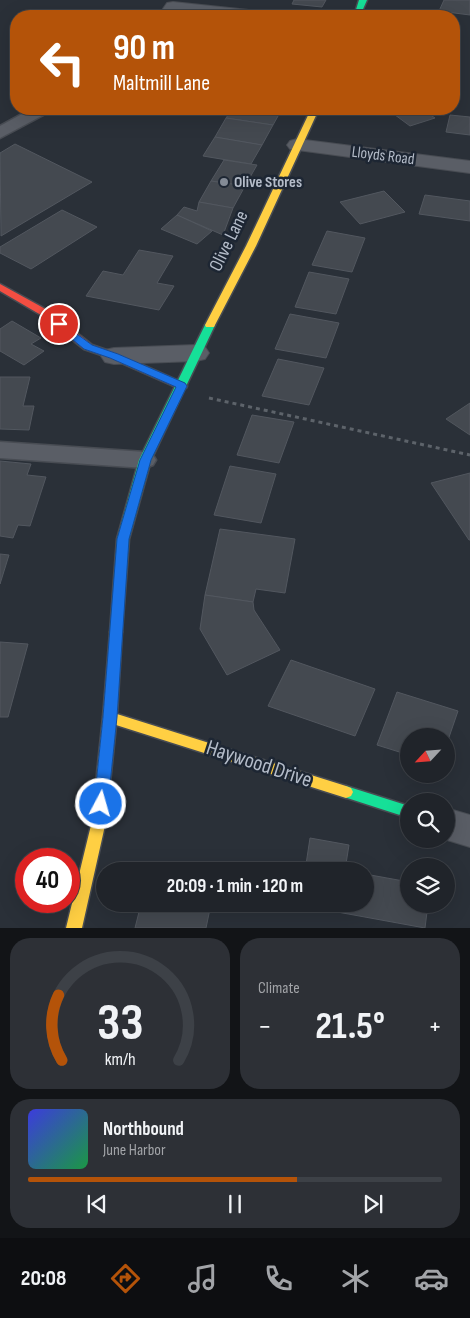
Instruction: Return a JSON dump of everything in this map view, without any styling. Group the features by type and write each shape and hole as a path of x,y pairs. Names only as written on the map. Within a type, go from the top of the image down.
{"street":[{"path":"171,10 173,7 201,10"},
{"name":"Olive Lane","path":"74,928 99,822 110,717 123,539 145,460 181,388 196,353 251,246 312,115"},
{"name":"Lloyds Road","path":"297,145 470,167"},
{"path":"0,287 45,312 88,347 114,356 181,388"},
{"path":"114,356 196,353"},
{"name":"Haywood Drive","path":"110,717 400,809"},
{"path":"455,827 470,831"}],"lane":[{"path":"0,133 32,115"},
{"path":"0,450 145,460"}],"path":[{"path":"181,388 470,455"}],"building":[{"path":"294,0 326,0 322,7 292,4"},
{"path":"444,0 470,0 470,15 460,14 460,10 439,10"},
{"path":"228,115 279,115 273,125 226,118"},
{"path":"395,115 431,115 435,118 410,126"},
{"path":"450,115 470,117 470,135 446,132"},
{"path":"226,118 273,125 262,145 215,137"},
{"path":"215,137 262,145 251,164 203,156"},
{"path":"15,144 92,182 1,236 0,153"},
{"path":"224,160 257,165 245,186 211,181"},
{"path":"211,181 245,186 233,208 199,202"},
{"path":"384,191 405,212 360,224 340,202"},
{"path":"425,195 470,201 470,221 419,214"},
{"path":"199,202 233,208 223,235 177,215 184,207 197,211"},
{"path":"62,210 97,227 31,269 0,253 0,247"},
{"path":"177,215 212,231 197,244 161,229"},
{"path":"327,231 365,238 352,272 312,265"},
{"path":"139,250 173,256 157,283 174,286 159,310 86,296 103,271 123,275"},
{"path":"309,272 349,279 336,314 295,307"},
{"path":"290,314 339,323 326,358 275,349"},
{"path":"12,321 41,338 31,344 44,351 24,365 0,351 0,329"},
{"path":"278,359 324,368 309,405 262,396"},
{"path":"0,377 30,377 23,406 34,406 29,430 0,429"},
{"path":"470,403 470,435 446,419"},
{"path":"252,415 294,422 279,463 237,455"},
{"path":"0,461 31,464 27,475 46,477 30,526 18,525 13,538 0,536"},
{"path":"230,466 276,474 261,523 214,515"},
{"path":"470,473 470,540 469,540 431,483"},
{"path":"220,529 295,539 285,593 256,589 253,602 205,595"},
{"path":"0,554 9,555 0,584"},
{"path":"205,595 253,602 254,610 280,650 227,675 200,629"},
{"path":"0,642 28,644 8,717 0,717"},
{"path":"291,660 375,689 355,736 268,706"},
{"path":"397,692 458,711 452,728 400,728 400,752 377,745"},
{"path":"310,838 349,845 346,862 306,862"},
{"path":"374,876 400,880 400,913 427,913 425,928 337,912 374,912"},
{"path":"139,912 209,912 206,928 135,928"}],"traffic: fast":[{"path":"359,10 363,0"},
{"path":"116,632 123,539 145,460 210,325"},
{"path":"346,792 400,809"}],"traffic: slow":[{"path":"210,325 251,246 312,115"},
{"path":"74,928 99,821 110,717 116,632"},
{"path":"110,717 346,792"}],"traffic: jam":[{"path":"0,287 45,313 88,347 114,356 182,386"}],"place":[{"name":"Olive Stores","path":"224,182"}],"route":[{"path":"59,324 88,347 114,356 182,386 145,460 123,539 110,717 101,804"}]}
